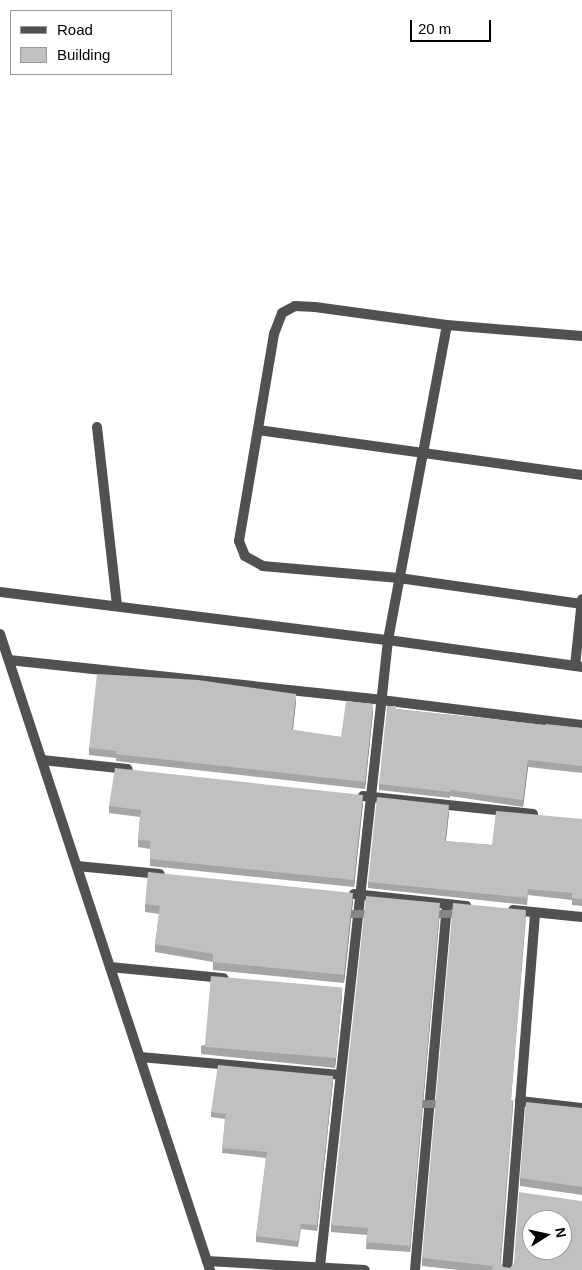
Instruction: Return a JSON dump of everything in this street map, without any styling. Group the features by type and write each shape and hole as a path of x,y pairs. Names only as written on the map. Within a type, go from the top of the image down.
{"street":[{"path":"582,336 447,325 315,307 295,306 282,312 274,334 239,541 245,556 263,566 400,578 582,604"},
{"path":"320,1266 340,1075 344,989 360,894 388,640 447,325"},
{"path":"97,427 118,606"},
{"path":"258,430 582,475"},
{"path":"0,592 388,640 578,666 582,599"},
{"path":"0,634 208,1265 320,1266 365,1270"},
{"path":"9,660 381,700 582,725"},
{"path":"42,760 138,771"},
{"path":"351,794 544,816"},
{"path":"77,866 174,876"},
{"path":"340,892 477,907"},
{"path":"415,1270 447,904"},
{"path":"506,910 582,917"},
{"path":"507,1270 518,1193 520,1101 535,913"},
{"path":"110,967 234,979"},
{"path":"140,1057 340,1075"},
{"path":"520,1101 582,1108"}],"building":[{"path":"97,674 198,680 296,694 292,730 341,737 346,701 373,704 365,782 116,754 117,751 89,748"},
{"path":"387,706 396,706 396,709 582,728 582,766 528,760 523,800 450,790 450,792 379,784"},
{"path":"115,768 363,795 354,880 150,859 150,841 138,840 141,810 109,806"},
{"path":"377,797 449,805 445,841 492,845 496,811 582,819 582,899 572,898 572,893 528,889 527,898 368,882"},
{"path":"148,872 353,893 344,975 213,962 213,954 155,944 160,906 145,904"},
{"path":"366,896 440,903 410,1246 366,1242 368,1228 331,1225"},
{"path":"453,903 526,910 500,1261 503,1267 510,1268 514,1263 519,1192 582,1200 582,1270 492,1270 493,1266 422,1258"},
{"path":"211,976 342,988 336,1058 205,1047"},
{"path":"218,1065 333,1076 317,1225 301,1224 298,1241 256,1236 267,1152 222,1148 226,1114 211,1112"},
{"path":"526,1102 582,1108 582,1187 520,1178"}]}
